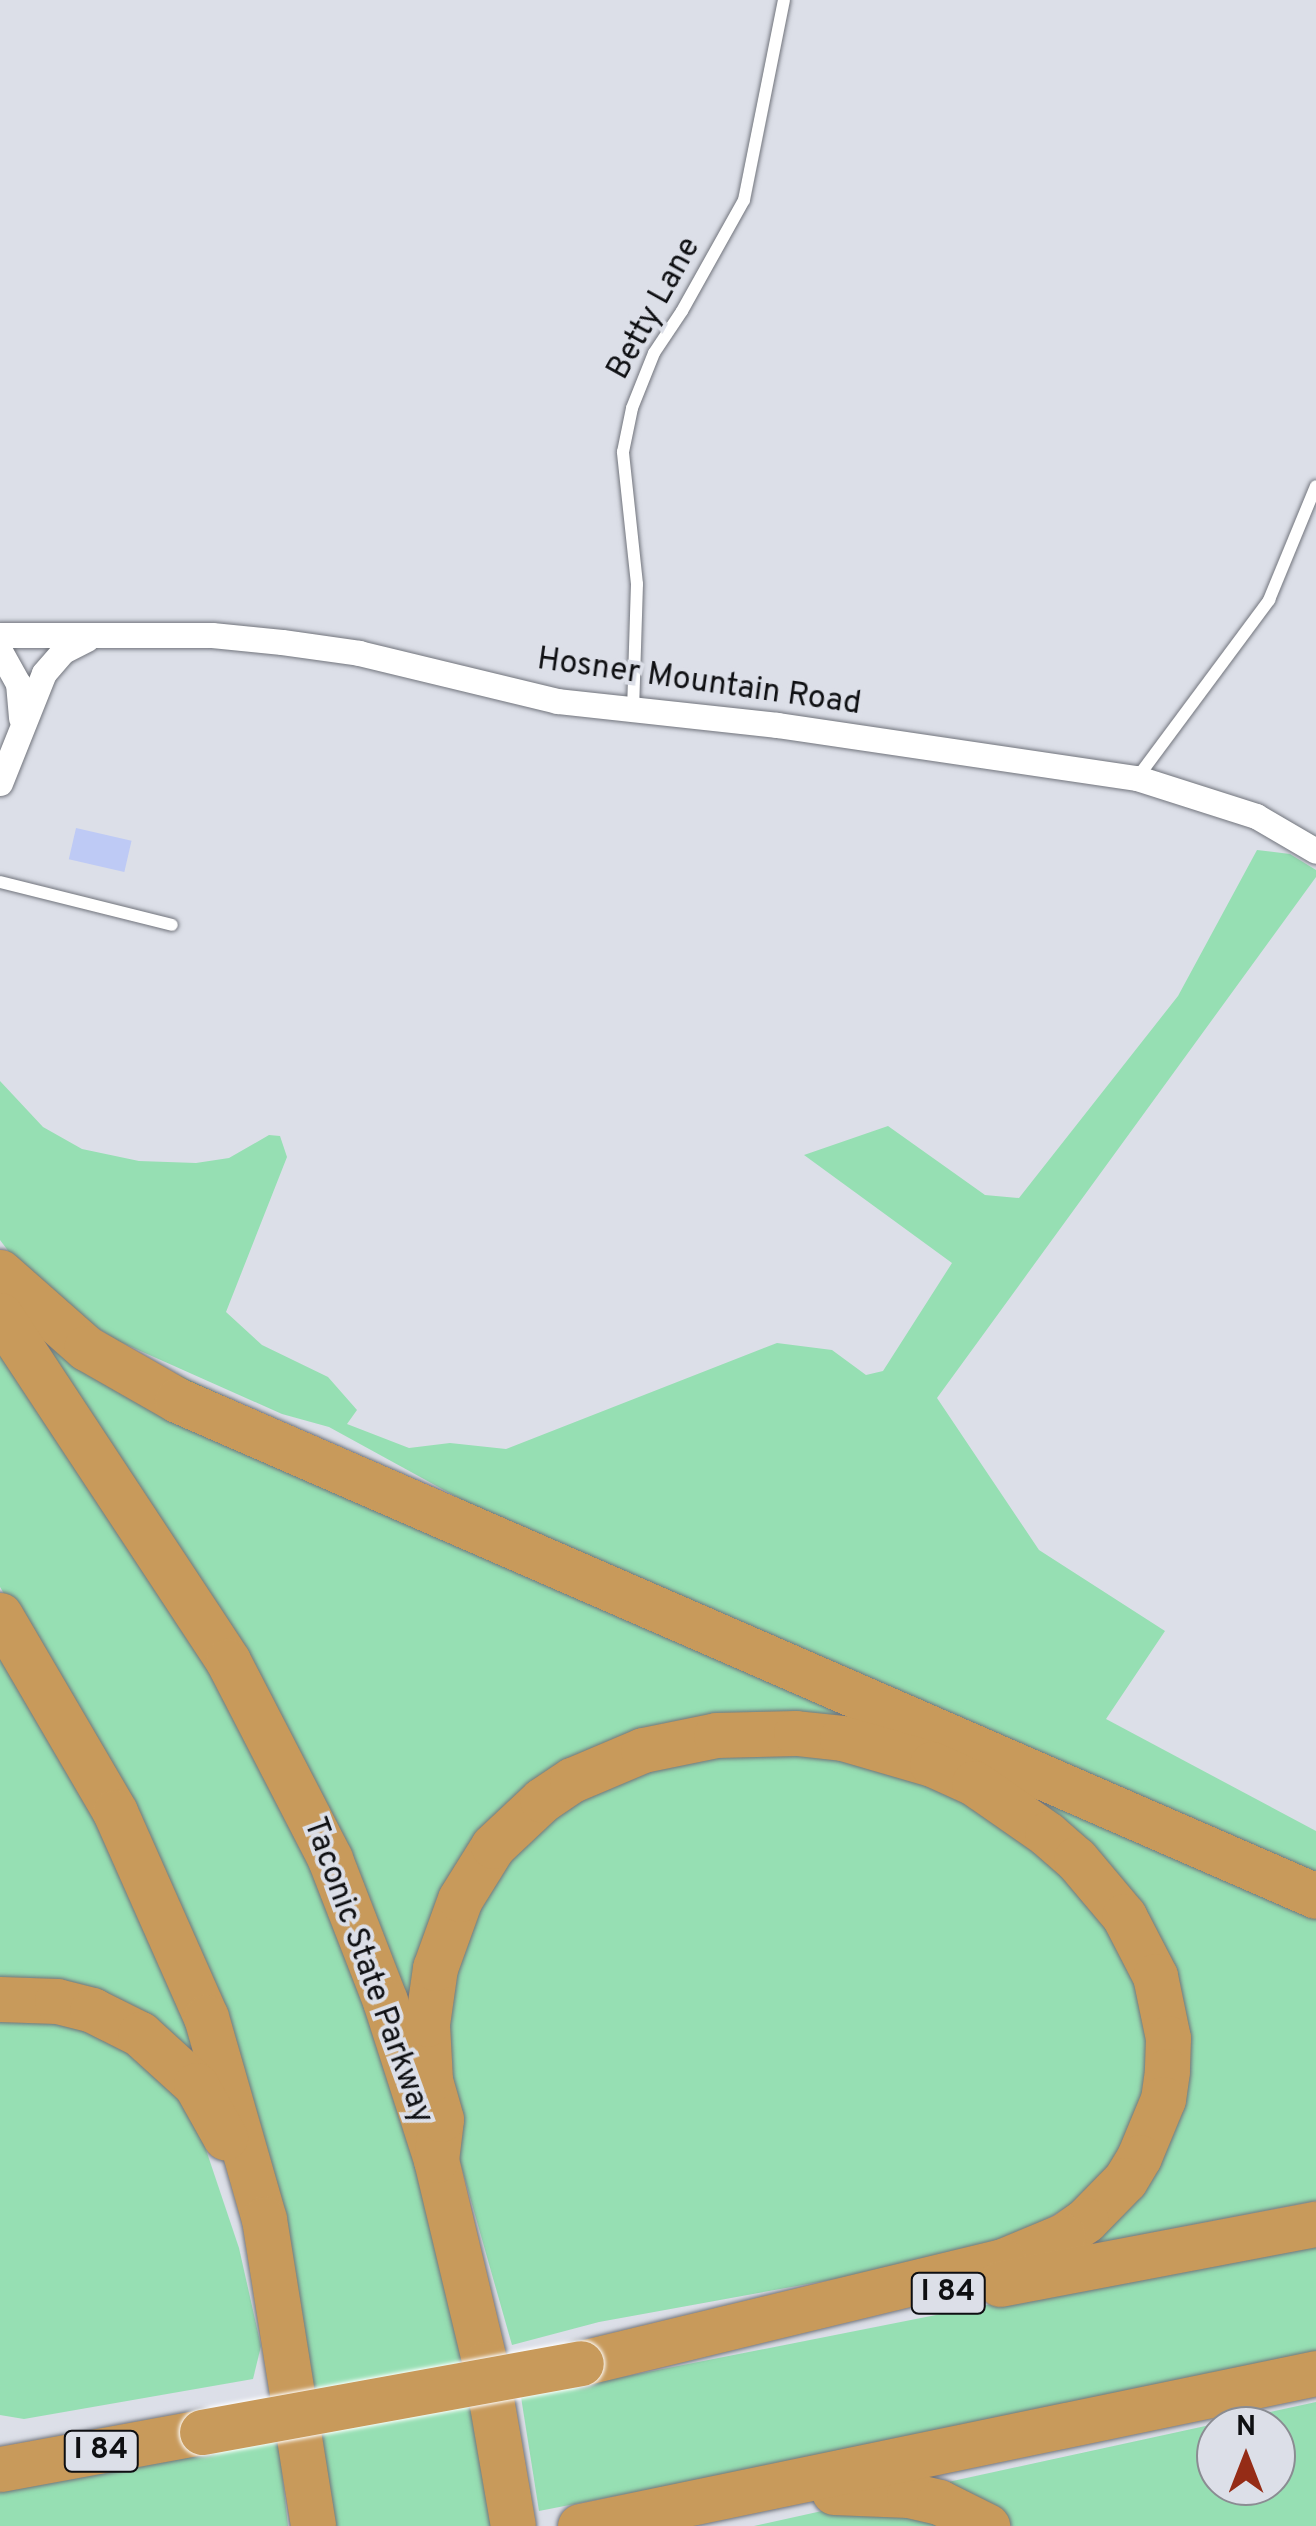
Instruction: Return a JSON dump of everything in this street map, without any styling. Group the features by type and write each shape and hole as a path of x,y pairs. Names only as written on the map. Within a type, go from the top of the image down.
{"highway":[{"path":"0,1272 86,1348 177,1400 1316,1896"},
{"name":"Taconic State Parkway","path":"0,1315 190,1598 266,1728 360,1932 436,2160 485,2364 513,2526"},
{"path":"0,1615 115,1812 179,1948 230,2088 264,2219 314,2526"},
{"path":"436,2160 440,2119 428,2061 429,2005 440,1952 460,1899 493,1846 516,1820 572,1780 630,1754 679,1741 755,1732 827,1736 888,1749 974,1783 1014,1808 1076,1859 1124,1916 1155,1976 1168,2038 1167,2070 1163,2100 1140,2157 1125,2180 1086,2220 1063,2236 1003,2260 581,2363"},
{"path":"0,1999 57,2001 92,2010 157,2046 206,2100 232,2156 241,2192 264,2219"},
{"name":"I 84","path":"0,2469 1316,2224"},
{"path":"580,2526 1316,2374"},
{"path":"0,2442 101,2430 202,2432"},
{"path":"704,2500 774,2504 838,2491 875,2491 939,2502 987,2526"}],"street":[{"name":"Hosner Mountain Road","path":"0,636 212,636 282,642 360,653 557,701 777,725 1137,778 1256,816 1316,852"},
{"path":"0,783 20,728 52,661 92,636"},
{"path":"0,651 18,684 20,728"}],"lane":[{"name":"Betty Lane","path":"633,711 637,584 624,452 632,408 654,352 682,312 744,200 784,0"},
{"path":"1137,778 1269,600 1316,486"},
{"path":"0,882 172,926"}],"green space":[{"path":"1257,850 1290,854 1316,870 1316,877 937,1398 1039,1550 1165,1631 1106,1719 1316,1831 1316,1880 515,1529 329,1427 282,1414 118,1341 72,1312 21,1268 0,1240 0,1081 43,1127 82,1149 139,1161 196,1163 229,1158 269,1135 280,1136 287,1157 226,1312 262,1345 328,1377 357,1410 347,1424 409,1448 450,1443 506,1449 777,1343 832,1350 866,1375 883,1371 952,1263 804,1155 888,1126 985,1195 1019,1198 1178,996"},
{"path":"0,1292 1316,1904 1316,2201 1077,2247 1151,2155 1167,1971 969,1770 691,1729 494,1827 415,2019"},
{"path":"0,1335 278,1777 415,2133 497,2526 331,2526 300,2313 82,1724 0,1587"},
{"path":"0,1642 87,1780 223,2100 0,1983"},
{"path":"677,1750 867,1754 1006,1812 1122,1930 1159,2072 1098,2188 1013,2240 885,2270 599,2322 512,2345 443,2102 434,2039 475,1891 554,1802"},
{"path":"0,2018 83,2028 136,2049 194,2114 239,2248 261,2346 253,2379 24,2419 0,2415"},
{"path":"1316,2240 1316,2352 1021,2417 539,2511 521,2397"},
{"path":"1316,2402 1316,2526 1012,2526 948,2482 1196,2428 1196,2506 1296,2506 1296,2406"},
{"path":"278,2435 288,2526 0,2526 0,2487"},
{"path":"893,2506 960,2526 754,2526 831,2509"}],"building":[{"path":"76,828 132,841 124,872 69,859"}]}
